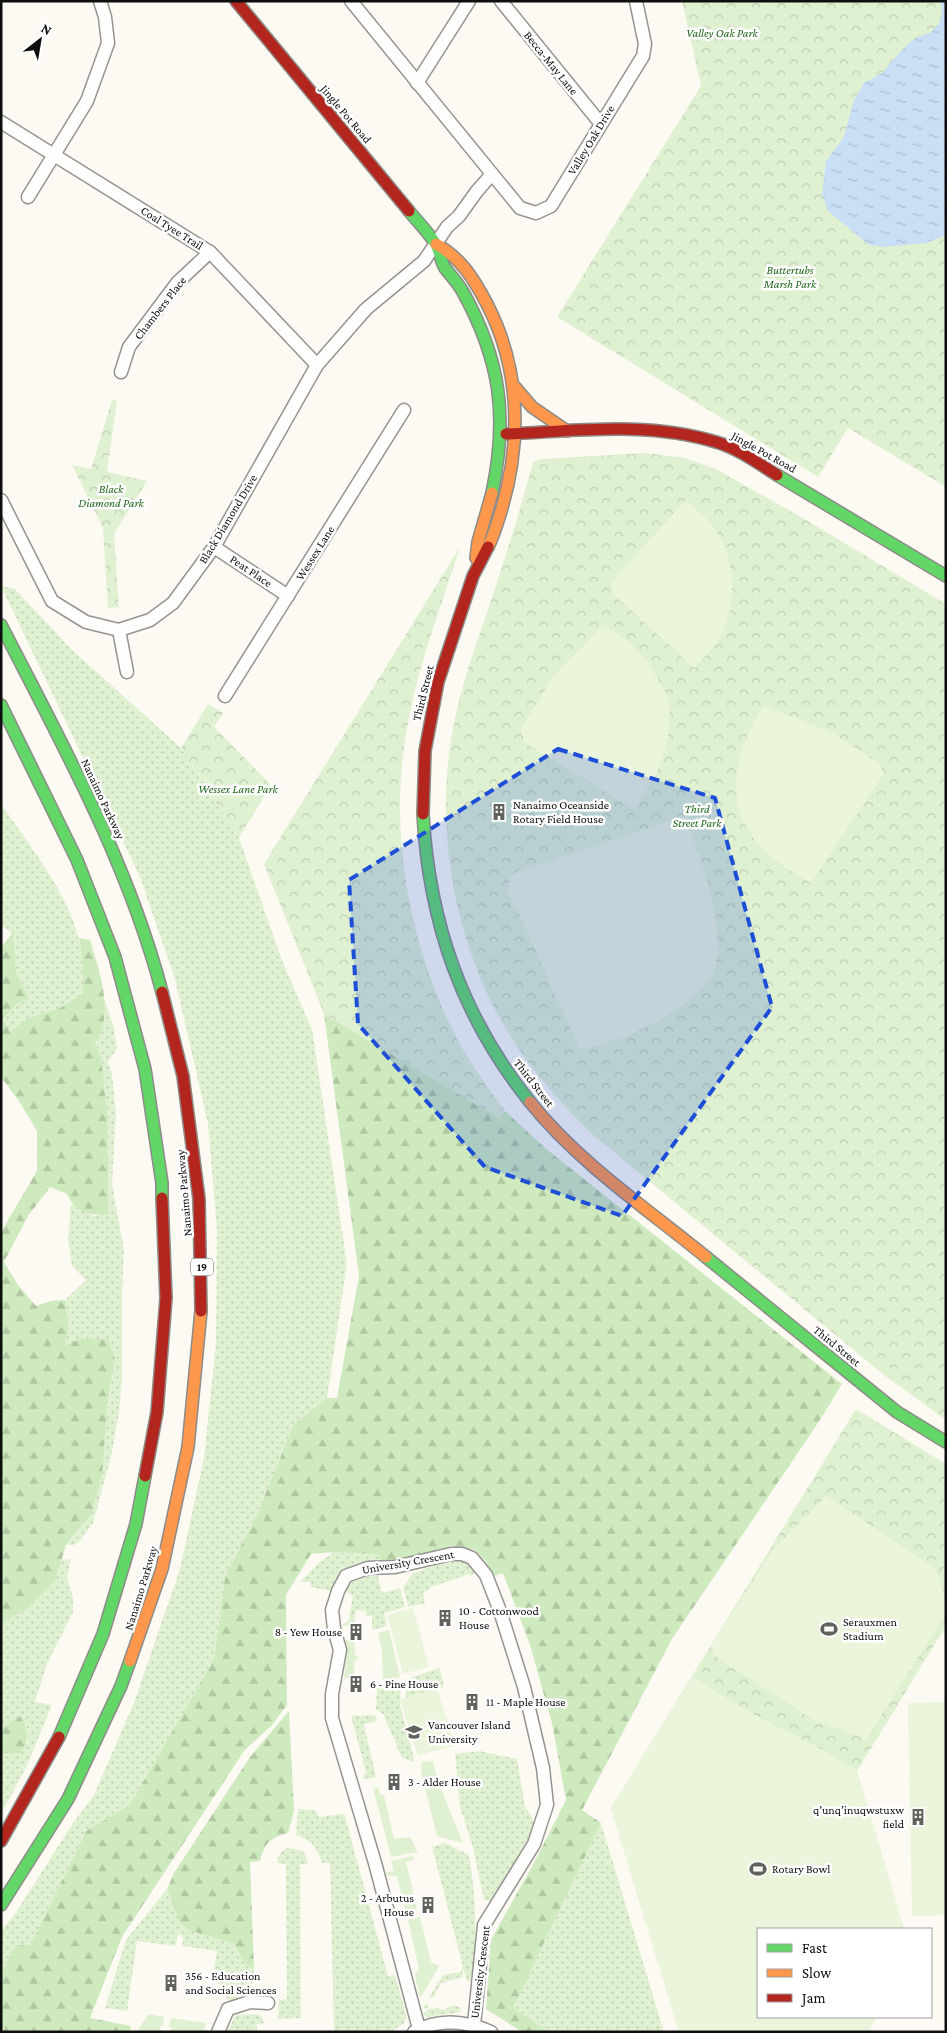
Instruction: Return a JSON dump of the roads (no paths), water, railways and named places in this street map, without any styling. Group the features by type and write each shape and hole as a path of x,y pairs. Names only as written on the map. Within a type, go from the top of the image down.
{"main road":[{"name":"Jingle Pot Road","path":"236,1 436,244 444,266 470,304 487,344 499,394 501,435 637,428 667,430 718,442 751,459 946,576"},
{"name":"Jingle Pot Road","path":"436,244 456,256 473,279 499,330 513,384 516,407 516,434"},
{"path":"513,384 521,398 535,411 568,431"},
{"name":"Third Street","path":"516,434 513,462 503,505 490,545 475,571 452,639 433,706 424,767 423,819 425,857 436,918 452,969 479,1027 505,1069 524,1095 568,1143 897,1412 946,1442"},
{"name":"Third Street","path":"475,571 478,542 495,479 501,435"},
{"name":"Nanaimo Parkway","path":"1,626 74,768 111,848 132,896 155,966 179,1058 192,1132 199,1198 202,1287 199,1367 189,1448 173,1528 149,1614 121,1689 81,1776 44,1841 1,1905"},
{"name":"Nanaimo Parkway","path":"1,705 81,868 105,930 126,993 142,1057 156,1130 164,1210 166,1275 164,1342 158,1407 144,1494 128,1559 104,1636 75,1705 43,1770 1,1841"}],"street":[{"path":"28,197 88,101 108,43 105,17 100,1"},
{"name":"Valley Oak Drive","path":"351,1 520,208 536,214 551,206 645,51 636,1"},
{"path":"418,83 469,1"},
{"name":"Becca-May Lane","path":"501,1 601,124"},
{"name":"Coal Tyee Trail","path":"1,122 210,252 317,366"},
{"path":"436,244 447,227 459,216 492,174"},
{"name":"Black Diamond Drive","path":"119,630 150,620 173,603 214,547 317,366 366,309 424,261 436,244"},
{"name":"Chambers Place","path":"121,372 129,347 177,283 210,252"},
{"name":"Wessex Lane","path":"226,696 404,410"},
{"path":"1,500 52,601 86,622 119,630 127,672"},
{"name":"Peat Place","path":"214,547 288,596"},
{"name":"University Crescent","path":"416,2031 375,1863 332,1718 332,1694 340,1650 334,1628 332,1610 338,1591 346,1576 368,1568 395,1567 451,1554 462,1554 472,1558 479,1565 486,1575 500,1611 524,1687 543,1768 547,1805 534,1844 484,1924 474,2025"},
{"path":"218,2032 228,2009 250,2002 268,2003"},
{"path":"416,2031 443,2023 461,2022 491,2032"}],"water":[{"path":"941,1 946,1 946,235 927,243 882,247 869,245 828,211 822,194 826,161 844,137 854,100 864,83 882,73 905,47 917,37 930,33 939,24 942,13"}],"place":[{"name":"Nanaimo Oceanside Rotary Field House","path":"499,812"},
{"name":"10 - Cottonwood House","path":"445,1618"},
{"name":"Serauxmen Stadium","path":"829,1629"},
{"name":"8 - Yew House","path":"356,1632"},
{"name":"6 - Pine House","path":"356,1684"},
{"name":"11 - Maple House","path":"472,1702"},
{"name":"Vancouver Island University","path":"414,1732"},
{"name":"3 - Alder House","path":"394,1782"},
{"name":"q’unq’inuqwstuxw field","path":"918,1817"},
{"name":"Rotary Bowl","path":"758,1869"},
{"name":"2 - Arbutus House","path":"428,1905"},
{"name":"356 - Education and Social Sciences","path":"171,1983"}],"park label":[{"name":"Valley Oak Park","path":"722,33"},
{"name":"Buttertubs Marsh Park","path":"790,277"},
{"name":"Black Diamond Park","path":"111,496"},
{"name":"Wessex Lane Park","path":"238,789"},
{"name":"Third Street Park","path":"697,816"}]}
